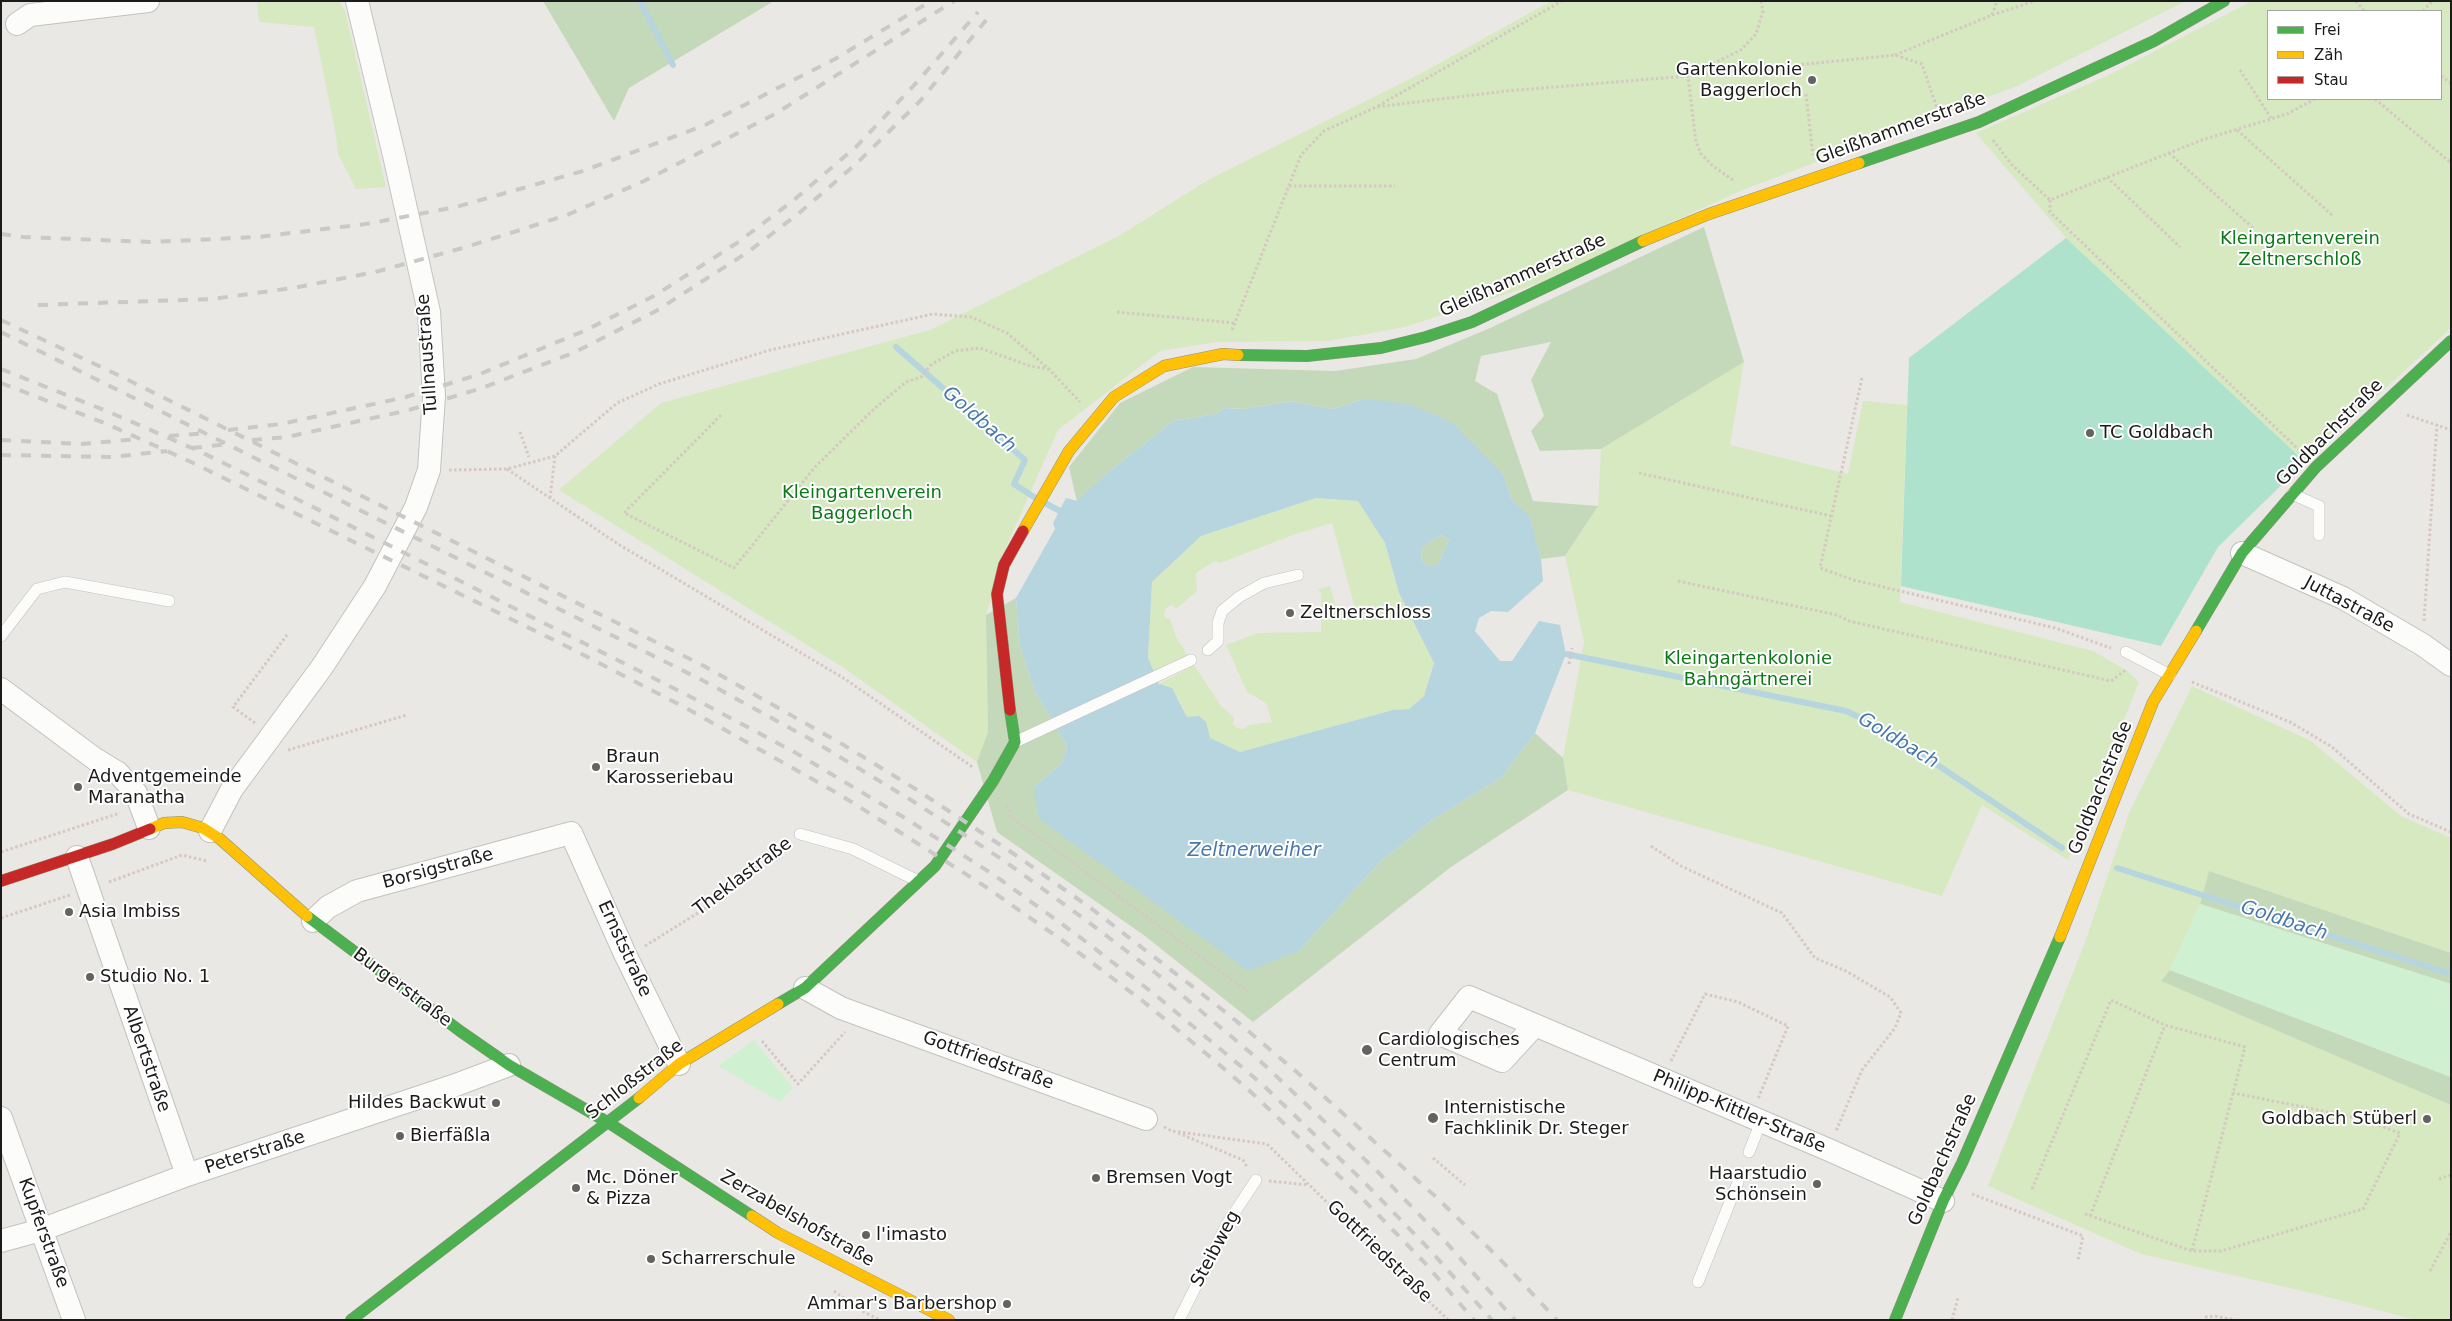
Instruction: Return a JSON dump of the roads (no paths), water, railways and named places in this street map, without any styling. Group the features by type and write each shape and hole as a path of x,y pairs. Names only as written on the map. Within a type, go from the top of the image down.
{"street":[{"path":"17,24 30,16 148,1"},
{"name":"Tullnaustraße","path":"210,831 232,789 277,743 322,667 375,586 416,507 429,470 434,396 429,312 357,1"},
{"name":"Gleißhammerstraße","path":"1015,742 1002,660 997,594 1004,566 1069,451 1114,396 1164,366 1223,354 1268,357 1307,356 1381,348 1426,338 1472,322 1646,240 1744,203 1980,122 2154,41 2224,1"},
{"name":"Goldbachstraße","path":"1894,1320 1947,1193 2061,934 2153,702 2242,553 2316,467 2451,341"},
{"name":"Juttastraße","path":"2242,553 2343,598 2423,645 2451,665"},
{"path":"1,689 95,759 118,773 136,793 149,828"},
{"name":"Schloßstraße","path":"351,1320 562,1156 609,1123 679,1064 805,988 935,866 993,781 1015,742"},
{"path":"1,881 77,857 164,823 182,822 210,831"},
{"name":"Burgerstraße","path":"210,831 313,921 460,1031 509,1065 609,1123"},
{"name":"Borsigstraße","path":"313,921 328,907 357,891 571,832"},
{"name":"Ernststraße","path":"571,832 625,954 679,1064"},
{"name":"Albertstraße","path":"77,857 187,1175"},
{"name":"Gottfriedstraße","path":"805,988 841,1008 1146,1119"},
{"name":"Philipp-Kittler-Straße","path":"1535,1025 1828,1150 1947,1193"},
{"name":"Peterstraße","path":"1,1241 41,1230 187,1175 453,1086 509,1065"},
{"name":"Kupferstraße","path":"1,1118 74,1320"},
{"name":"Zerzabelshofstraße","path":"609,1123 778,1233 922,1314 948,1320"}],"lane":[{"path":"2292,494 2319,506 2319,535"},
{"path":"1208,650 1218,641 1218,623 1222,611 1239,597 1264,583 1298,575"},
{"path":"1,636 37,589 65,582 169,601"},
{"path":"2126,652 2170,675"},
{"path":"1015,742 1054,726 1191,660"},
{"name":"Theklastraße","path":"800,834 853,849 920,881"},
{"path":"1750,1152 1755,1120"},
{"name":"Steibweg","path":"1180,1320 1227,1224 1256,1180"},
{"path":"1698,1282 1738,1182"}],"water":[{"name":"Zeltnerweiher","path":"1364,399 1410,404 1453,423 1503,474 1512,500 1530,517 1541,559 1543,581 1508,612 1491,611 1479,618 1475,631 1500,661 1512,661 1539,621 1560,625 1566,654 1535,733 1502,777 1432,820 1380,862 1299,951 1248,971 1039,819 1034,787 1062,763 1067,746 1034,689 1020,646 1016,598 1055,529 1053,523 1066,498 1077,501 1106,474 1173,421 1216,414 1224,408 1245,409 1291,401 1332,409","holes":["1316,498 1358,501 1385,543 1399,593 1434,663 1424,696 1409,709 1393,710 1240,752 1210,738 1206,722 1199,716 1187,717 1172,688 1159,684 1148,658 1152,582 1201,536","1441,535 1449,540 1437,566 1428,566 1421,560 1422,547"]}],"waterway":[{"name":"Goldbach","path":"640,1 673,65"},
{"name":"Goldbach","path":"896,347 1025,460 1014,484 1034,497"},
{"name":"Goldbach","path":"1045,503 1060,511"},
{"name":"Goldbach","path":"1566,654 1846,711 1882,728 2062,848"},
{"name":"Goldbach","path":"2117,868 2451,974"}],"railway":[{"path":"1,234 23,237 152,242 258,237 366,224 456,207 583,171 705,125 835,59 931,1"},
{"path":"38,305 212,299 293,288 375,272 463,248 567,215 644,181 775,114 954,1"},
{"path":"228,430 281,424 406,397 480,374 584,331 654,296 737,243 794,200 857,146 918,81 978,12"},
{"path":"252,440 287,437 409,410 482,388 573,353 656,311 748,252 798,214 856,164 921,100 991,14"},
{"path":"1,320 118,375 704,666 842,744 914,788 1011,852 1092,909 1228,1014 1299,1074 1436,1197 1499,1258 1557,1320"},
{"path":"1,332 702,680 810,739 911,800 1003,860 1157,974 1258,1059 1377,1171 1444,1240 1515,1320"},
{"path":"1,369 109,412 199,451 311,506 693,698 796,753 905,818 994,875 1077,935 1153,993 1263,1085 1363,1181 1429,1249 1492,1320"},
{"path":"1,383 107,424 189,461 570,648 686,708 837,793 898,831 986,887 1066,943 1144,1002 1215,1061 1252,1093 1356,1192 1424,1262 1474,1320"},
{"path":"169,436 208,433"},
{"path":"1,440 81,444 139,439"},
{"path":"192,448 229,444"},
{"path":"1,455 112,457 167,451"}],"place":[{"name":"Gartenkolonie Baggerloch","path":"1812,80"},
{"name":"TC Goldbach","path":"2090,433"},
{"name":"Zeltnerschloss","path":"1290,613"},
{"name":"Braun Karosseriebau","path":"596,767"},
{"name":"Adventgemeinde Maranatha","path":"78,787"},
{"name":"Asia Imbiss","path":"69,912"},
{"name":"Studio No. 1","path":"90,977"},
{"name":"Cardiologisches Centrum","path":"1367,1050"},
{"name":"Hildes Backwut","path":"496,1103"},
{"name":"Internistische Fachklinik Dr. Steger","path":"1433,1118"},
{"name":"Goldbach Stüberl","path":"2427,1119"},
{"name":"Bierfäßla","path":"400,1136"},
{"name":"Bremsen Vogt","path":"1096,1178"},
{"name":"Haarstudio Schönsein","path":"1817,1184"},
{"name":"Mc. Döner & Pizza","path":"576,1188"},
{"name":"l'imasto","path":"866,1235"},
{"name":"Scharrerschule","path":"651,1259"},
{"name":"Ammar's Barbershop","path":"1007,1304"}],"park label":[{"name":"Kleingartenverein Zeltnerschloß","path":"2300,249"},
{"name":"Kleingartenverein Baggerloch","path":"862,503"},
{"name":"Kleingartenkolonie Bahngärtnerei","path":"1748,670"}]}
